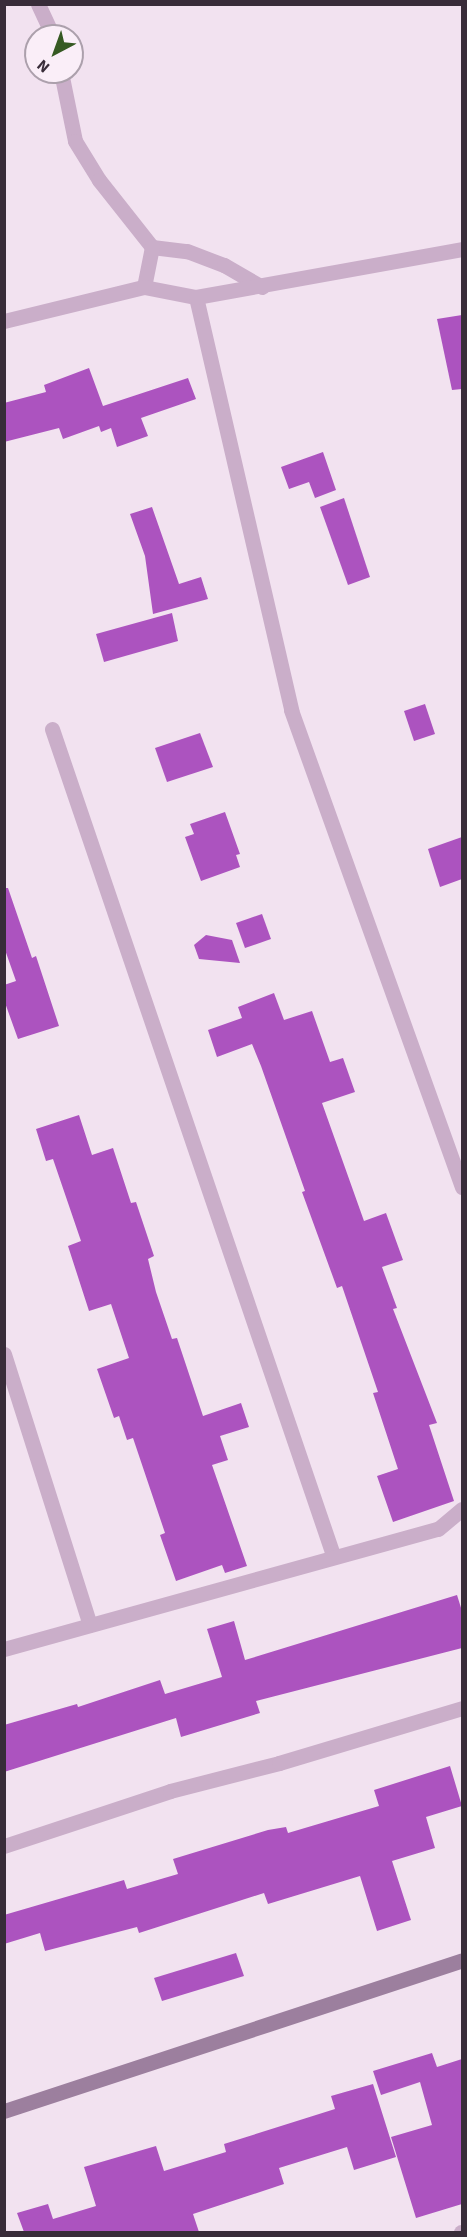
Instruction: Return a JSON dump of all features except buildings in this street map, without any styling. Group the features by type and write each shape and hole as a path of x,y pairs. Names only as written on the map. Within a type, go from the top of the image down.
{"street":[{"path":"38,4 47,24"},
{"path":"63,84 75,141 99,180 152,247 187,251 224,265 262,287"},
{"path":"144,287 152,247"},
{"path":"4,321 144,287 196,297 262,287 462,249"},
{"path":"196,297 291,710 462,1187"},
{"path":"52,729 333,1555"},
{"path":"4,1354 90,1625"},
{"path":"4,1649 333,1555 438,1528 462,1509"},
{"path":"4,1846 170,1791 279,1763 462,1708"},
{"path":"4,2111 462,1960"}]}
